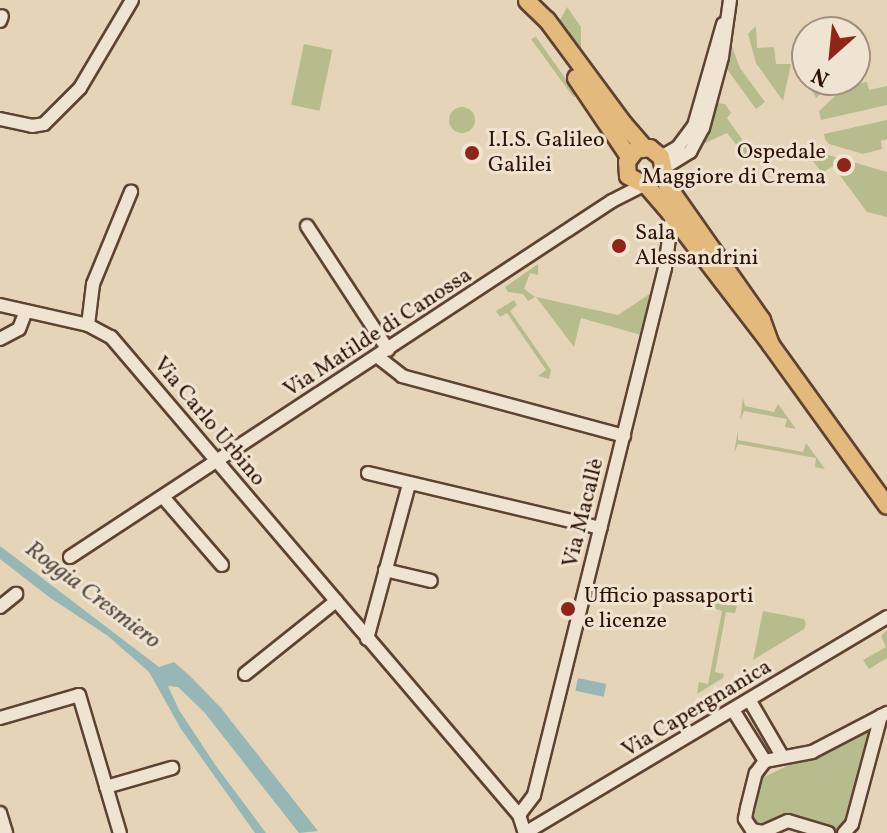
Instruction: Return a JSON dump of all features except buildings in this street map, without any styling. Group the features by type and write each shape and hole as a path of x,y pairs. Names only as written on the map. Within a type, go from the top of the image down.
{"main road":[{"path":"526,0 547,20 624,124 663,166 677,200 762,320 771,345"},
{"path":"526,0 539,26 629,157 639,182 672,216 771,345 887,506"},
{"path":"629,157 645,148"},
{"path":"639,182 655,183 663,166"}],"street":[{"path":"0,119 32,126 44,124 80,88 132,0"},
{"path":"663,166 690,152 703,128 722,57 730,0"},
{"name":"Via Matilde di Canossa","path":"70,557 383,354 639,182"},
{"path":"88,325 93,284 131,192"},
{"name":"Via Macallè","path":"519,815 534,795 665,268 672,216"},
{"path":"307,226 383,354 402,376 624,436"},
{"name":"Via Carlo Urbino","path":"0,305 88,325 111,337 519,815 525,833"},
{"path":"0,339 19,329 26,311"},
{"path":"368,473 601,528"},
{"path":"367,639 409,484"},
{"path":"163,497 222,565"},
{"path":"385,570 431,581"},
{"path":"0,607 16,594"},
{"path":"245,674 336,601"},
{"name":"Via Capergnanica","path":"525,833 887,617"},
{"path":"0,718 79,695 120,833"},
{"path":"750,701 782,756"},
{"path":"733,710 765,761"},
{"path":"828,833 788,821 763,832 753,832 745,819 756,773 765,761 812,752 884,714"},
{"path":"844,833 852,824 884,714"},
{"path":"106,787 172,768"},
{"path":"0,813 6,833"}],"green space":[{"path":"567,7 581,27 581,52 627,116 558,24"},
{"path":"756,26 757,48 774,47 776,64 791,64 783,101 756,63 748,34"},
{"path":"536,37 575,92 574,98 531,39"},
{"path":"304,44 332,50 319,111 291,105"},
{"path":"732,47 740,68 765,102 756,109 727,69"},
{"path":"887,86 887,105 821,120 819,111 835,96 871,96 871,90"},
{"path":"716,103 725,104 731,113 727,118 751,152 745,156 727,133 701,145"},
{"path":"462,107 471,111 475,120 471,129 462,133 453,129 449,120 453,111"},
{"path":"887,120 887,139 881,141 882,149 863,154 829,144 825,139 824,134"},
{"path":"818,152 887,172 887,217 867,212 833,166 822,173 810,157"},
{"path":"538,264 538,275 530,273 524,289 535,297 528,301 523,294 508,292 505,287"},
{"path":"651,293 641,335 581,318 574,347 536,297 618,315"},
{"path":"514,300 517,305 510,311 551,370 549,379 538,376 546,370 507,313 500,317 496,311"},
{"path":"743,398 745,406 774,412 778,404 796,429 785,427 787,419 744,411 740,420"},
{"path":"738,430 738,440 803,452 806,443 825,469 815,467 816,458 738,444 734,453"},
{"path":"714,603 737,606 735,613 726,612 715,672 724,674 723,678 697,694 699,682 708,684 722,611 713,608"},
{"path":"763,611 804,619 806,624 804,629 753,660"},
{"path":"887,630 887,658 869,669 863,660 886,647 881,636"},
{"path":"865,729 871,736 845,828 840,832 782,817 766,826 752,823 750,815 762,778"}],"water":[{"path":"0,546 159,667 174,662 190,676 221,708 318,831 299,833 204,712 178,687 168,686 179,710 216,766 266,833 255,833 181,729 149,672 108,636 49,597 0,559"},
{"path":"578,678 606,684 604,697 575,691"}],"place":[{"name":"I.I.S. Galileo Galilei","path":"472,153"},
{"name":"Ospedale Maggiore di Crema","path":"844,165"},
{"name":"Sala Alessandrini","path":"619,246"},
{"name":"Ufficio passaporti e licenze","path":"568,609"}],"water label":[{"name":"Roggia Cresmiero","path":"92,596"}]}
